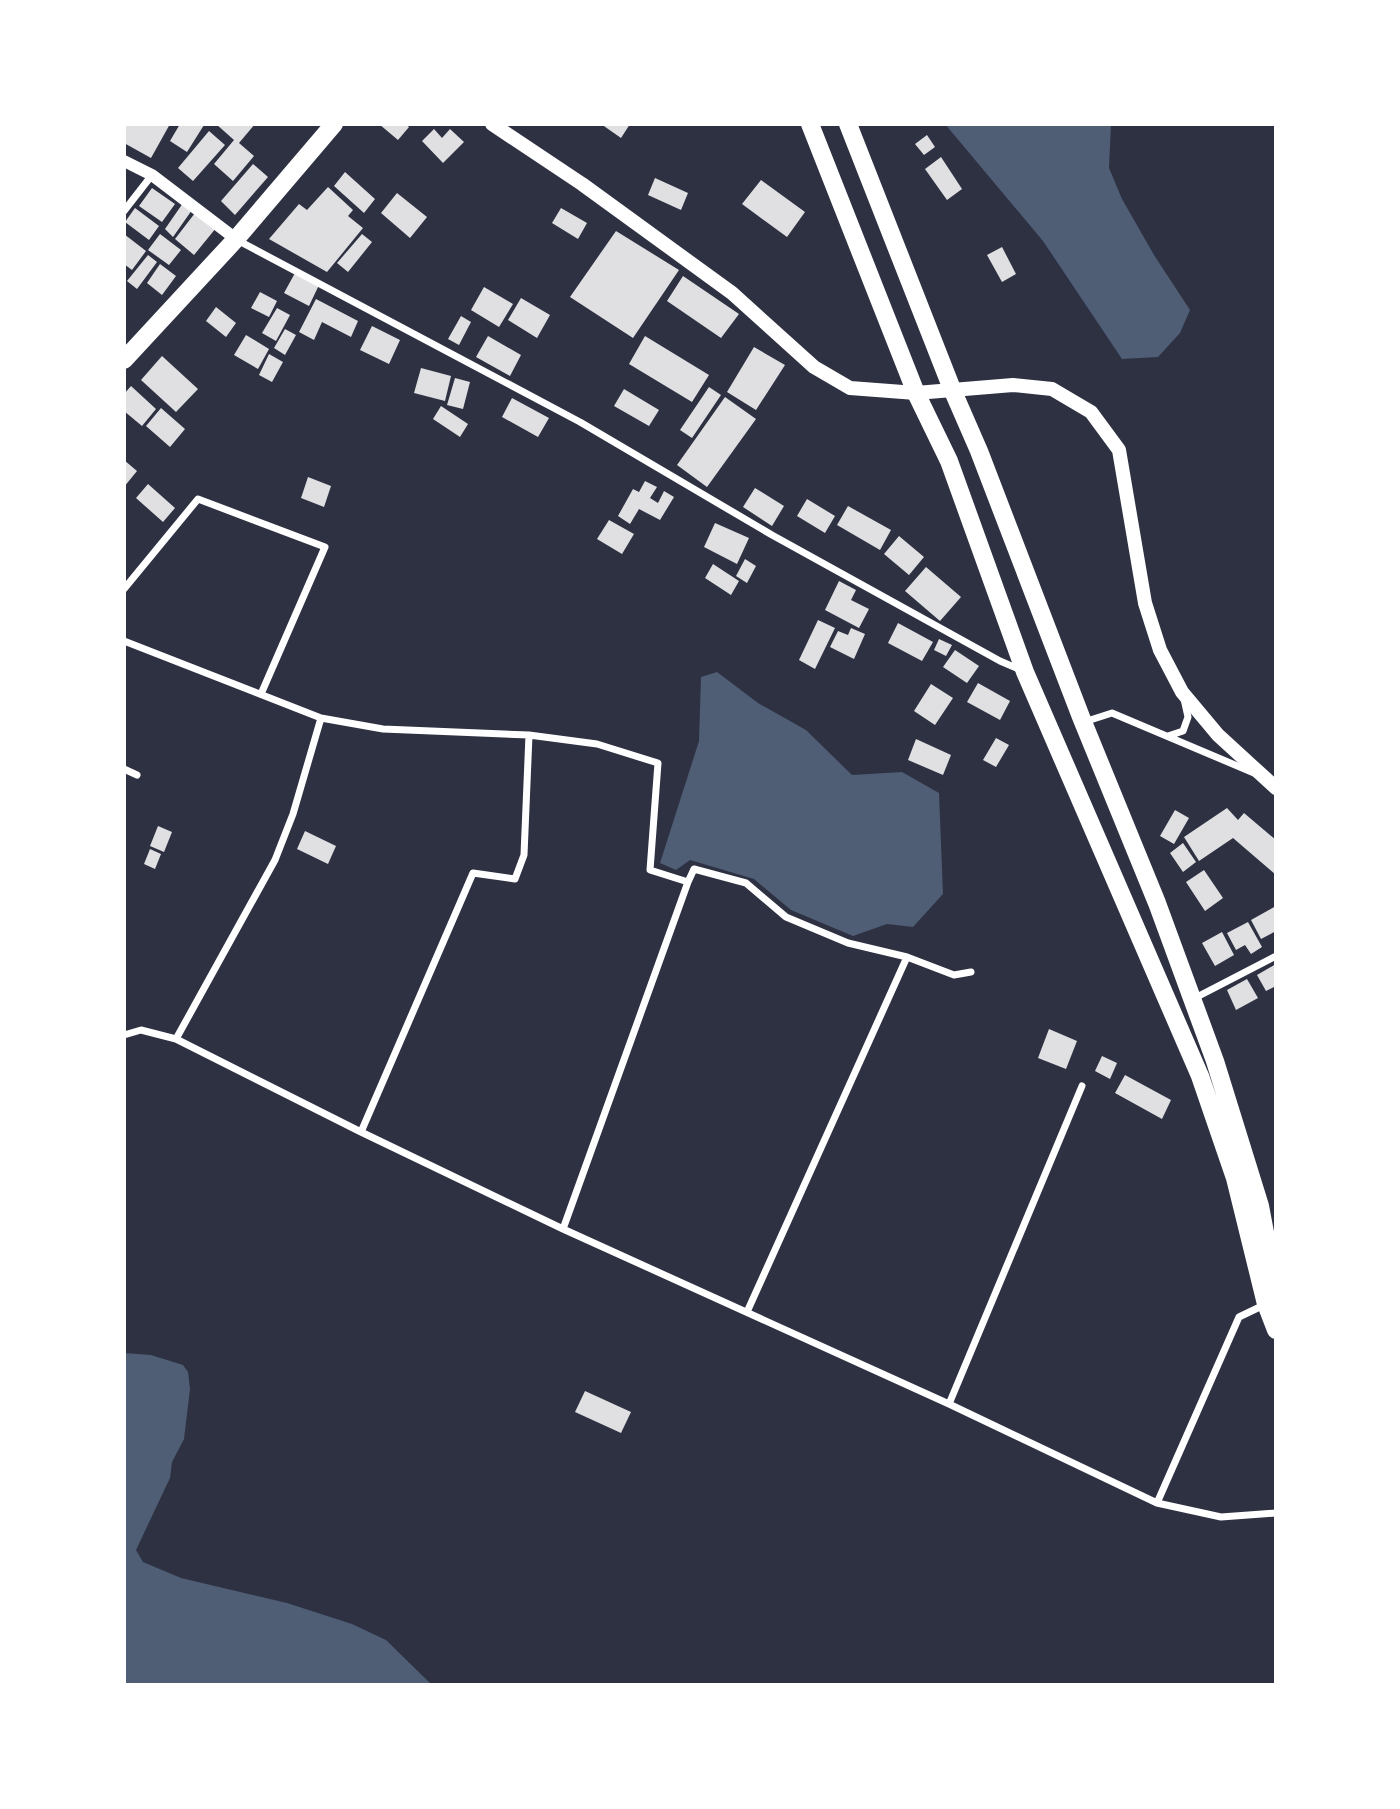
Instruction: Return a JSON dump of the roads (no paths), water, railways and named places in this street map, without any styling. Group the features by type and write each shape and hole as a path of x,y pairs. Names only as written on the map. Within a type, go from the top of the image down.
{"main road":[{"path":"124,360 236,239 334,124"},
{"path":"492,124 582,184 732,293 814,367 850,388 916,393 1013,385 1052,389 1091,412 1119,450 1145,603 1160,650 1182,692 1218,735 1276,788"},
{"path":"810,124 916,393 949,461 1025,672 1200,1076 1272,1297"},
{"path":"848,124 1193,999 1260,1206 1276,1330"}],"street":[{"path":"124,161 152,175 236,239 580,422 772,535 1000,661 1025,672"},
{"path":"124,211 152,175"},
{"path":"124,589 198,499 325,547 261,694"},
{"path":"124,641 321,718 383,729 528,736 597,744 658,763 650,870 688,882"},
{"path":"1168,736 1182,731 1188,717 1182,692"},
{"path":"1083,723 1112,713 1264,778"},
{"path":"176,1039 275,860 293,814 321,718"},
{"path":"361,1132 473,873 515,879 524,855 528,736"},
{"path":"124,769 137,775"},
{"path":"563,1228 694,869 746,883 786,917 848,943 907,957 954,975 971,972"},
{"path":"1193,999 1276,956"},
{"path":"747,1312 907,957"},
{"path":"124,1035 141,1030 176,1039 361,1132 563,1228 949,1404 1157,1503 1221,1517 1276,1513"},
{"path":"949,1404 1082,1086"},
{"path":"1157,1503 1239,1317 1272,1297"}],"water":[{"path":"945,124 1111,124 1109,168 1122,199 1190,310 1180,333 1158,357 1122,359 1043,241"},
{"path":"717,672 758,703 806,730 852,775 902,772 939,793 943,894 913,927 887,924 853,936 791,910 754,879 690,860 676,870 660,863 699,741 701,677"},
{"path":"124,1353 151,1355 183,1365 188,1372 190,1389 184,1439 172,1462 170,1478 136,1550 143,1562 181,1578 287,1603 352,1624 386,1640 432,1685 124,1685"}]}
